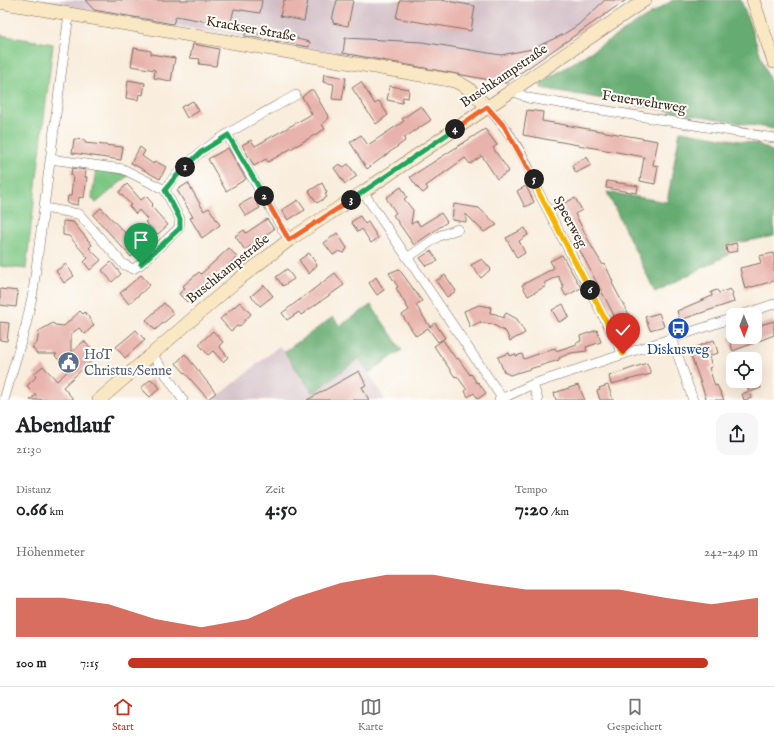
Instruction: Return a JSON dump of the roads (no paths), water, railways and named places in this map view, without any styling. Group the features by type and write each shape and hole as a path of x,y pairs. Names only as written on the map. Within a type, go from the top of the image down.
{"main road":[{"name":"Buschkampstraße","path":"99,400 234,283 289,240 363,192 645,0"},
{"path":"753,0 774,62"},
{"name":"Krackser Straße","path":"0,2 455,81 468,88 487,107"}],"street":[{"path":"4,400 30,310 69,14"},
{"name":"Feuerwehrweg","path":"511,90 528,98 774,138"},
{"path":"165,190 201,152 296,95"},
{"name":"Speerweg","path":"487,107 504,126 535,181 539,193 623,354"},
{"path":"228,135 289,240"},
{"path":"44,208 79,214 123,264 132,268 141,264 180,228 180,219 165,190 124,169 50,159"},
{"path":"363,192 500,399 533,384 726,320"},
{"path":"407,258 439,236 458,229"},
{"path":"762,308 774,304"},
{"path":"672,338 693,400"},
{"path":"152,354 183,400"},
{"path":"533,384 538,400"}],"place":[{"name":"Diskusweg","path":"678,328"},
{"name":"HoT Christus/Senne","path":"69,363"}]}
